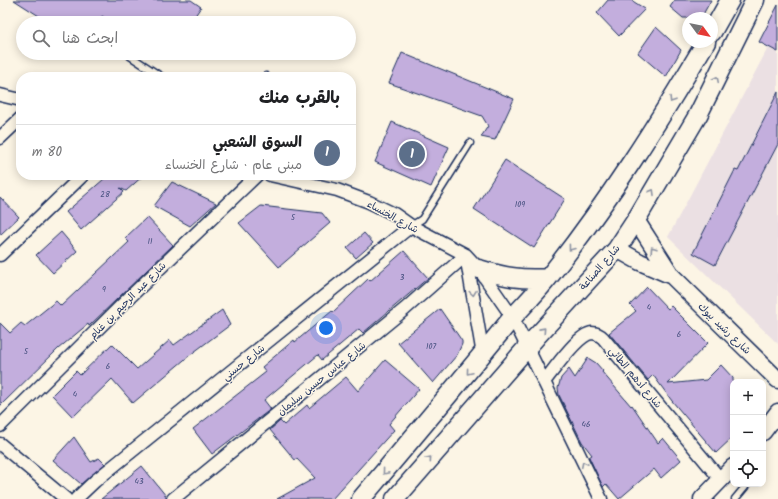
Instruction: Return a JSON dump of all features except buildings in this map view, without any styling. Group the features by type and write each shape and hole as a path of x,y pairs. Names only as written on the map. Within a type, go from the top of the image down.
{"main road":[{"path":"718,21 730,0"},
{"name":"شارع الصناعة","path":"395,499 528,347 617,249 636,220 698,115 755,0"},
{"path":"361,499 548,278 594,217 672,99 702,48"},
{"path":"479,269 514,278 529,280 548,278"}],"street":[{"path":"2,96 16,99"},
{"path":"0,138 16,123"},
{"path":"0,255 78,180"},
{"name":"شارع عبد الرحيم بن غنام","path":"0,426 251,180"},
{"name":"شارع الخنساء","path":"292,180 337,190 354,196 394,214 411,226 466,255 479,269 513,318 601,499"},
{"name":"شارع رشيد بيوك","path":"636,220 672,276 778,380"},
{"name":"شارع حسني","path":"76,499 107,472 411,226"},
{"name":"شارع رشيد بيوك","path":"617,249 640,262 672,276"},
{"path":"466,255 483,355"},
{"name":"شارع عباس حسين سليمان","path":"173,499 406,310 466,255"},
{"name":"شارع أدهم الطائي","path":"544,382 575,344 586,335 591,333 598,334 603,338 721,480"},
{"path":"766,428 778,412"},
{"path":"0,444 66,499"},
{"path":"702,499 730,470"}],"lane":[{"path":"136,60 154,72"},
{"path":"411,226 422,219 470,143"},
{"path":"735,499 746,487"}],"shaded area":[{"path":"778,29 778,344 668,237"}],"place":[{"name":"السوق الشعبي","path":"412,154"}]}
